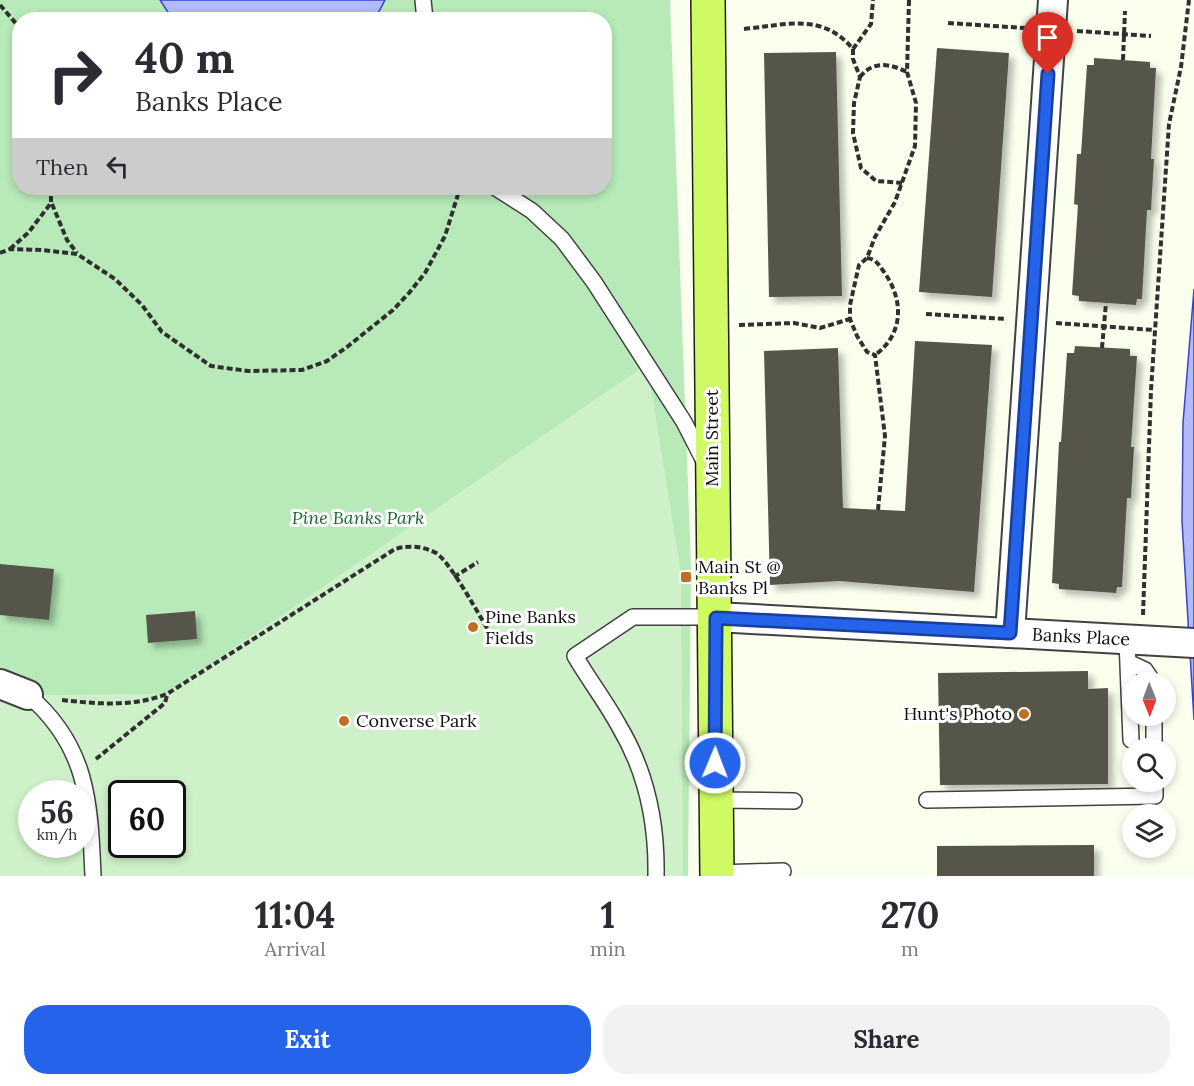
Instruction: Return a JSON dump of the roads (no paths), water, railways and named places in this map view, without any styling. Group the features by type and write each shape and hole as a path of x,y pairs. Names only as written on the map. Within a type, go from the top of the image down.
{"main road":[{"name":"Main Street","path":"708,0 717,874"}],"street":[{"path":"1010,633 1053,0"},
{"name":"Banks Place","path":"716,618 1010,633 1132,648 1183,643"},
{"path":"0,684 28,695"}],"lane":[{"path":"506,195 532,212 562,238 594,282 684,422 712,476"},
{"path":"656,876 654,833 642,775 620,726 575,656 633,616 716,618"},
{"path":"1132,648 1146,672"},
{"path":"1131,738 1132,648"},
{"path":"28,695 51,714 80,768 86,785 93,876"},
{"path":"927,800 1155,796 1155,792"},
{"path":"715,800 794,801"},
{"path":"717,874 783,871"}],"water":[{"path":"160,0 385,0 379,12 168,12"},
{"path":"1194,289 1194,720 1182,521 1183,423"}],"place":[{"name":"Main St @ Banks Pl","path":"686,577"},
{"name":"Pine Banks Fields","path":"473,627"},
{"name":"Hunt's Photo","path":"1024,714"},
{"name":"Converse Park","path":"344,721"}],"park label":[{"name":"Pine Banks Park","path":"358,518"}]}
